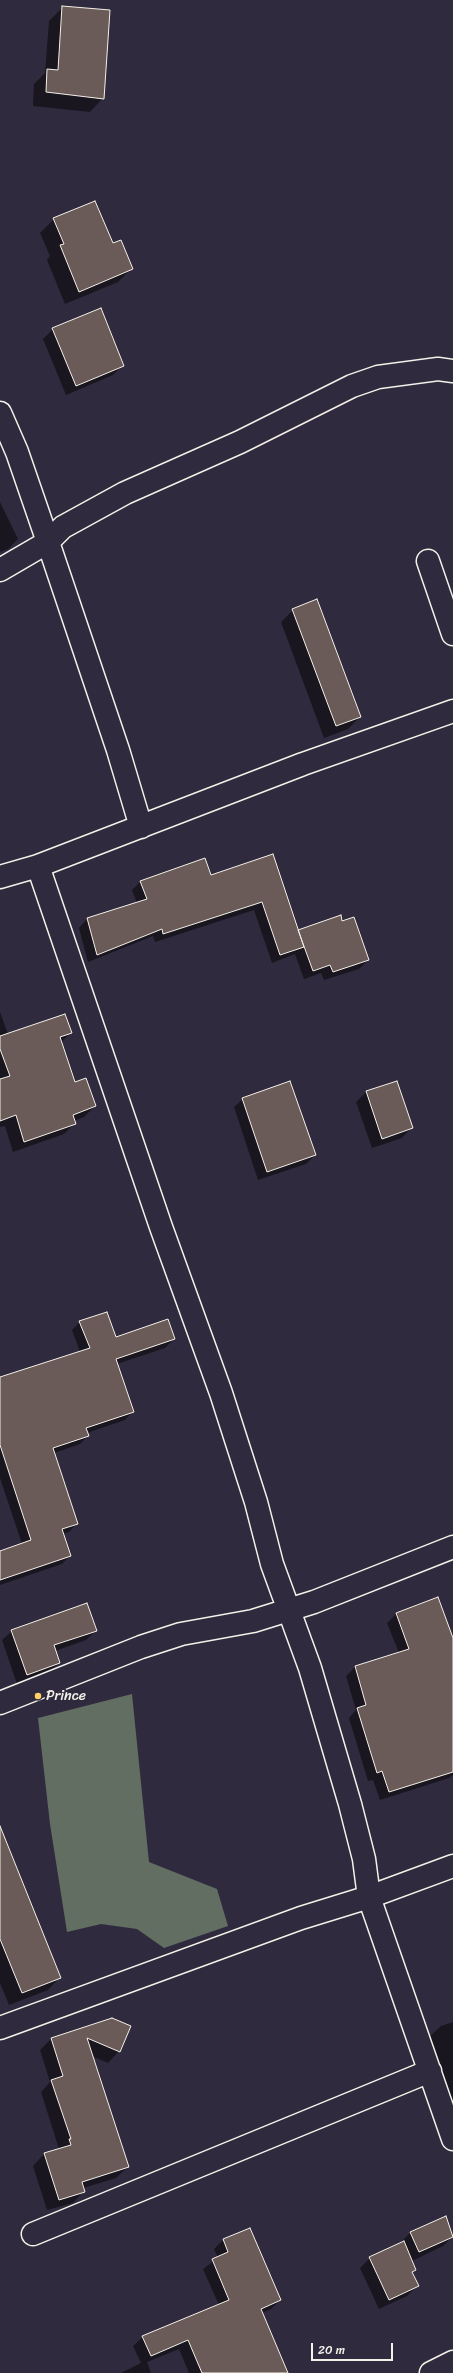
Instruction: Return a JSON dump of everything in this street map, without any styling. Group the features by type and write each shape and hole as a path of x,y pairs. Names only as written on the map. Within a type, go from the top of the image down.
{"street":[{"path":"0,570 48,542 63,527 125,493 240,442 352,386 378,377 438,369 453,371"},
{"path":"0,413 17,452 48,542 118,750 141,827"},
{"path":"428,561 453,634"},
{"path":"0,877 38,866 303,764 453,711"},
{"path":"38,866 161,1227 221,1393 256,1502 272,1564 310,1668 350,1804 364,1859 369,1896 453,2139"},
{"path":"0,1702 141,1647 181,1634 253,1621 314,1602 453,1547"},
{"path":"0,2028 301,1918 453,1866"},
{"path":"33,2234 430,2070"},
{"path":"431,2373 453,2362"}],"green space":[{"path":"132,1694 149,1862 217,1889 228,1926 164,1948 137,1929 101,1924 67,1932 50,1824 38,1718"}],"building":[{"path":"62,6 110,10 104,99 46,92 47,69 58,70"},
{"path":"95,201 113,243 121,240 133,269 79,292 60,245 64,244 53,218"},
{"path":"101,308 124,366 76,386 52,328"},
{"path":"317,599 361,717 336,726 292,609"},
{"path":"273,854 304,947 280,955 262,902 163,934 162,929 97,955 87,918 147,899 140,881 205,858 211,875"},
{"path":"341,915 342,921 354,917 369,960 333,972 330,965 313,971 298,930"},
{"path":"65,1014 72,1033 60,1037 75,1082 86,1078 96,1106 73,1115 76,1124 24,1142 16,1115 0,1121 0,1079 10,1076 0,1049 0,1036"},
{"path":"290,1081 316,1155 267,1172 242,1098"},
{"path":"397,1081 413,1128 382,1139 366,1091"},
{"path":"107,1312 116,1337 168,1319 175,1339 116,1359 134,1412 86,1428 89,1436 53,1448 78,1524 62,1529 71,1556 0,1580 0,1551 31,1540 0,1445 0,1377 90,1348 79,1321"},
{"path":"438,1597 453,1638 453,1772 389,1792 382,1771 377,1773 357,1708 366,1705 355,1666 409,1649 396,1613"},
{"path":"87,1603 97,1631 54,1645 60,1663 27,1675 11,1630"},
{"path":"0,1826 61,1978 22,1993 0,1939"},
{"path":"112,2018 131,2026 120,2052 87,2038 129,2167 82,2182 85,2192 59,2200 44,2153 71,2145 69,2139 71,2139 51,2080 63,2076 51,2038"},
{"path":"446,2216 453,2237 419,2252 410,2232"},
{"path":"250,2228 281,2300 261,2309 288,2373 202,2373 188,2340 151,2356 142,2336 229,2300 212,2259 228,2252 223,2239"},
{"path":"404,2241 416,2270 412,2272 419,2286 389,2300 369,2257"}],"place":[{"name":"Prince","path":"38,1696"}]}
